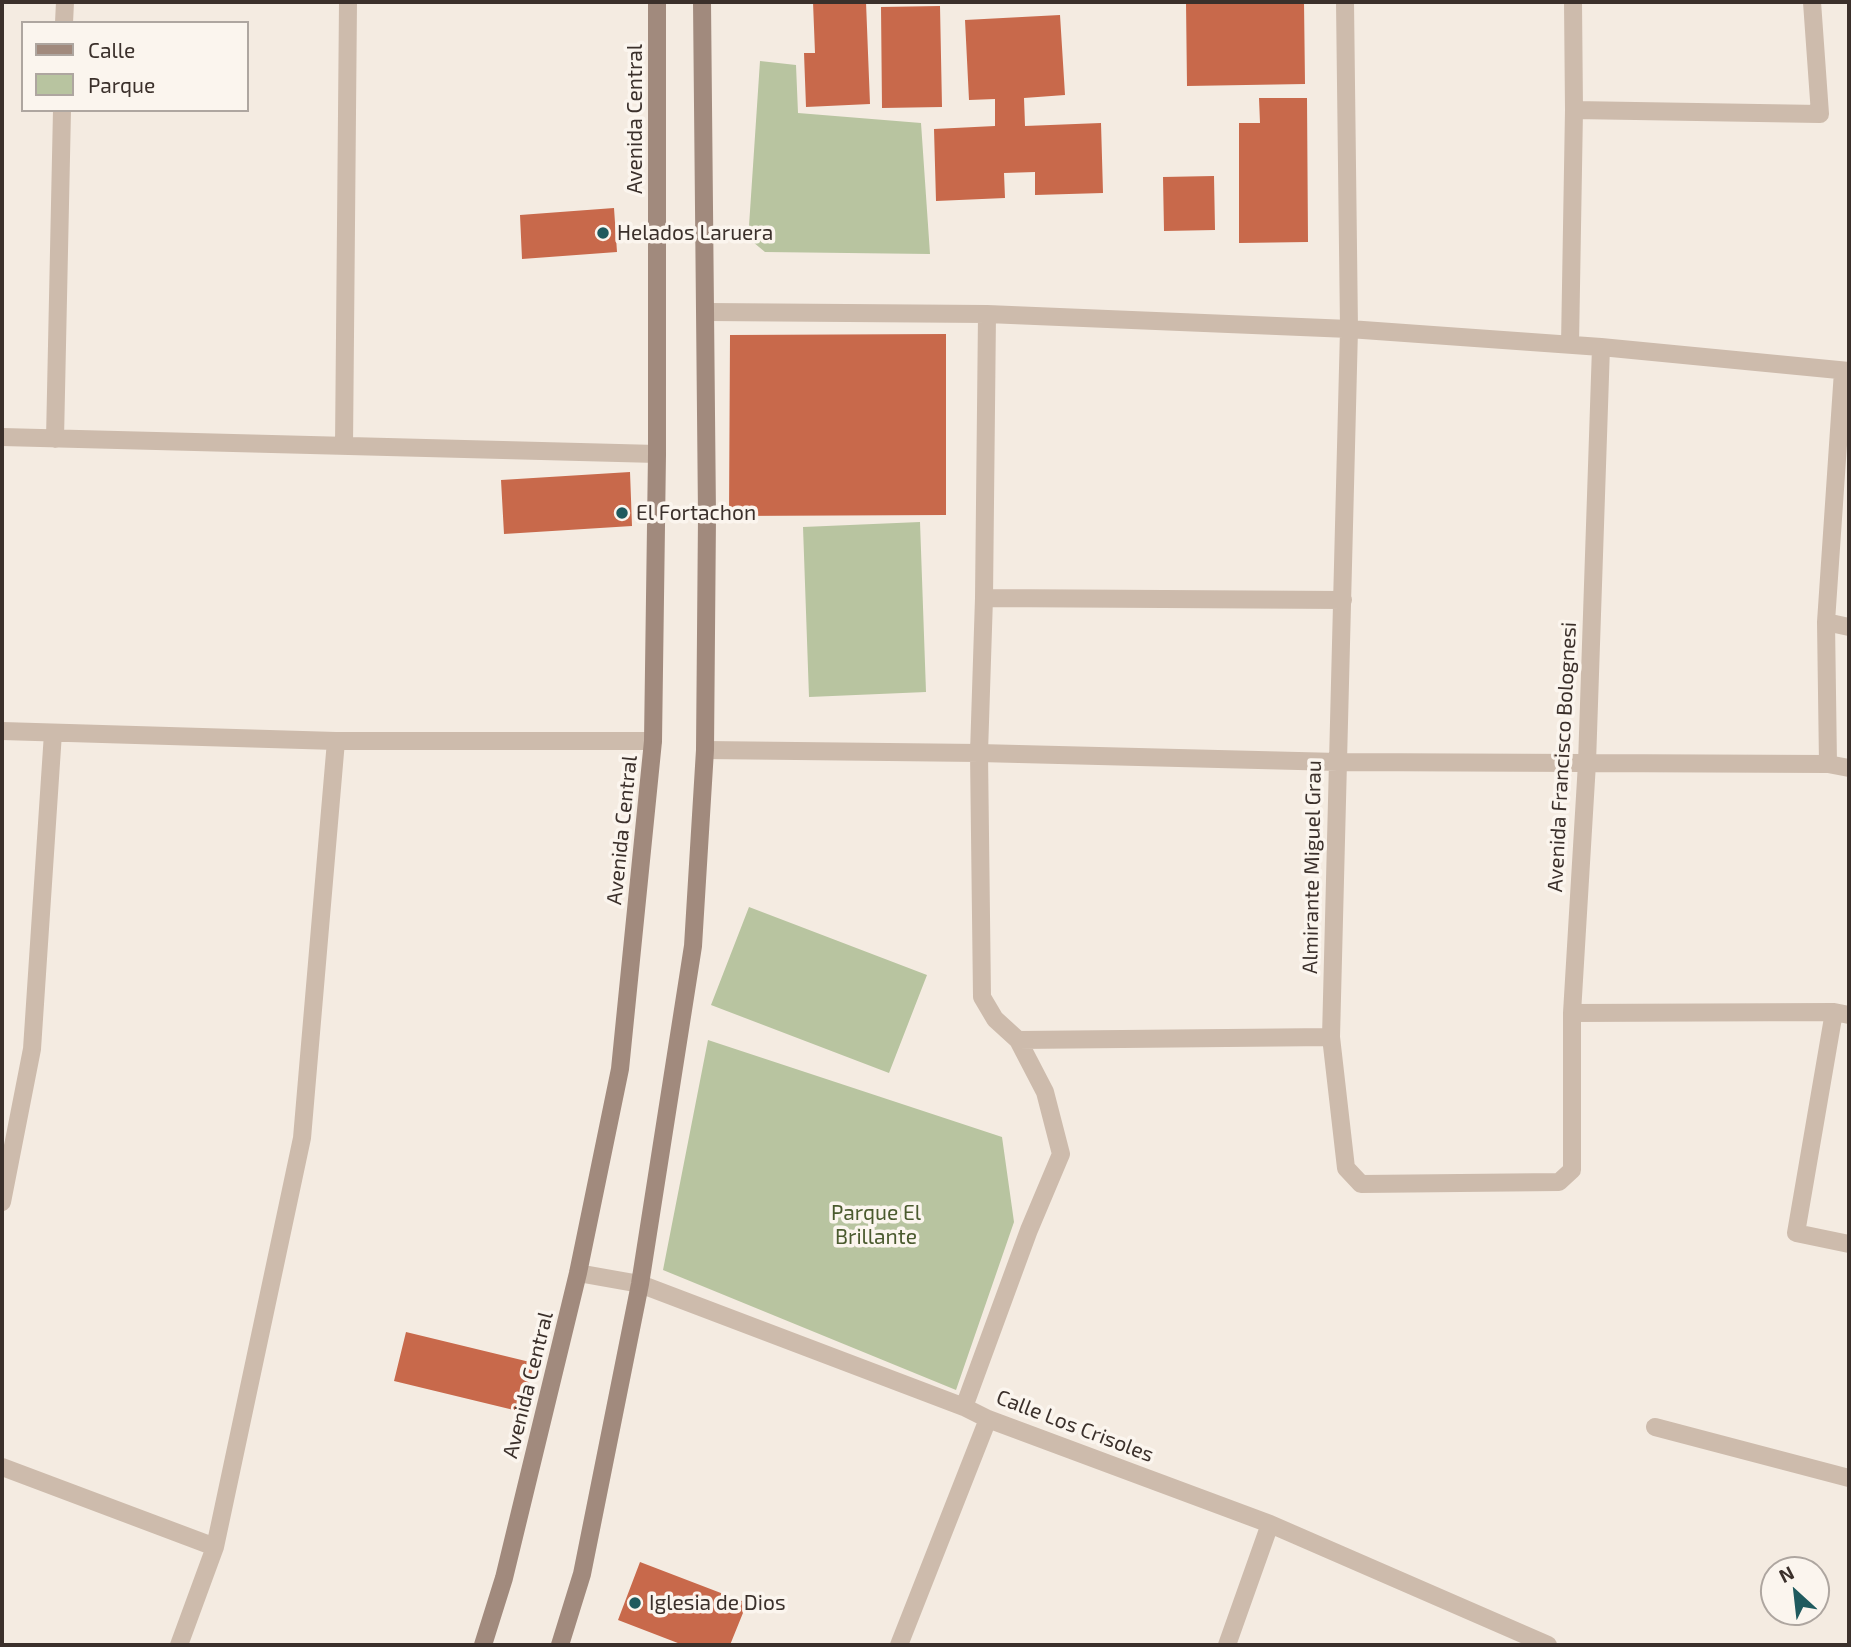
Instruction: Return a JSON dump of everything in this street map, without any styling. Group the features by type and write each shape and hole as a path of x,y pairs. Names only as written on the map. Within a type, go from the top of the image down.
{"main road":[{"name":"Avenida Central","path":"483,1645 503,1578 578,1273 620,1069 653,741 657,454 657,2"},
{"path":"560,1645 582,1574 640,1284 693,946 705,750 707,312 702,2"}],"street":[{"path":"64,21 65,2"},
{"path":"344,446 348,2"},
{"name":"Almirante Miguel Grau","path":"1345,2 1349,329 1331,1037 1346,1168 1360,1184 1559,1182 1572,1170"},
{"path":"1570,345 1573,2"},
{"path":"1574,110 1820,114 1812,2"},
{"path":"55,439 62,112"},
{"path":"707,312 987,314 1349,329 1601,347 1846,371 1826,622 1828,764"},
{"path":"964,1407 1029,1230 1061,1154 1045,1092 1018,1040 995,1019 982,997 979,752 984,598 987,314"},
{"name":"Avenida Francisco Bolognesi","path":"1572,1170 1572,1013 1587,763 1601,347"},
{"path":"2,437 657,454"},
{"path":"984,598 1343,600"},
{"path":"1826,622 1849,627"},
{"path":"2,731 336,741 653,741"},
{"path":"2,1202 32,1049 53,733"},
{"path":"179,1645 215,1547 302,1138 336,741"},
{"path":"705,750 979,752 1338,762 1828,764 1849,768"},
{"path":"1572,1013 1842,1013 1796,1233 1849,1244"},
{"path":"1018,1040 1331,1037"},
{"name":"Calle Los Crisoles","path":"578,1273 640,1284 964,1407 988,1419 1270,1524 1548,1645"},
{"path":"899,1645 988,1419"},
{"path":"1655,1427 1849,1478"},
{"path":"2,1467 215,1547"},
{"path":"1227,1645 1270,1524"}],"green space":[{"path":"760,61 796,65 798,113 921,123 930,254 765,252 753,242 749,226"},
{"path":"920,522 926,692 809,697 803,527"},
{"path":"749,907 927,975 889,1073 711,1005"},
{"name":"Parque El Brillante","path":"708,1040 1002,1137 1014,1222 956,1390 663,1270"}],"building":[{"path":"813,2 866,2 870,104 806,107 804,53 815,53"},
{"path":"1186,2 1304,2 1305,84 1187,86"},
{"path":"940,6 942,107 882,108 881,7"},
{"path":"1060,15 1065,95 1024,98 1025,126 1101,123 1103,193 1035,195 1035,172 1004,173 1005,198 936,201 934,129 995,126 995,99 969,100 965,20"},
{"path":"1259,98 1307,98 1308,242 1239,243 1239,123 1260,123"},
{"path":"1214,176 1215,230 1164,231 1163,177"},
{"path":"614,208 617,252 522,259 520,215"},
{"path":"946,334 946,515 729,516 730,335"},
{"path":"630,472 632,526 504,534 501,480"},
{"path":"406,1332 534,1363 522,1412 394,1381"},
{"path":"640,1562 747,1603 730,1645 683,1645 618,1620"}],"place":[{"name":"Helados Laruera","path":"603,233"},
{"name":"El Fortachon","path":"622,513"},
{"name":"Iglesia de Dios","path":"635,1603"}]}
